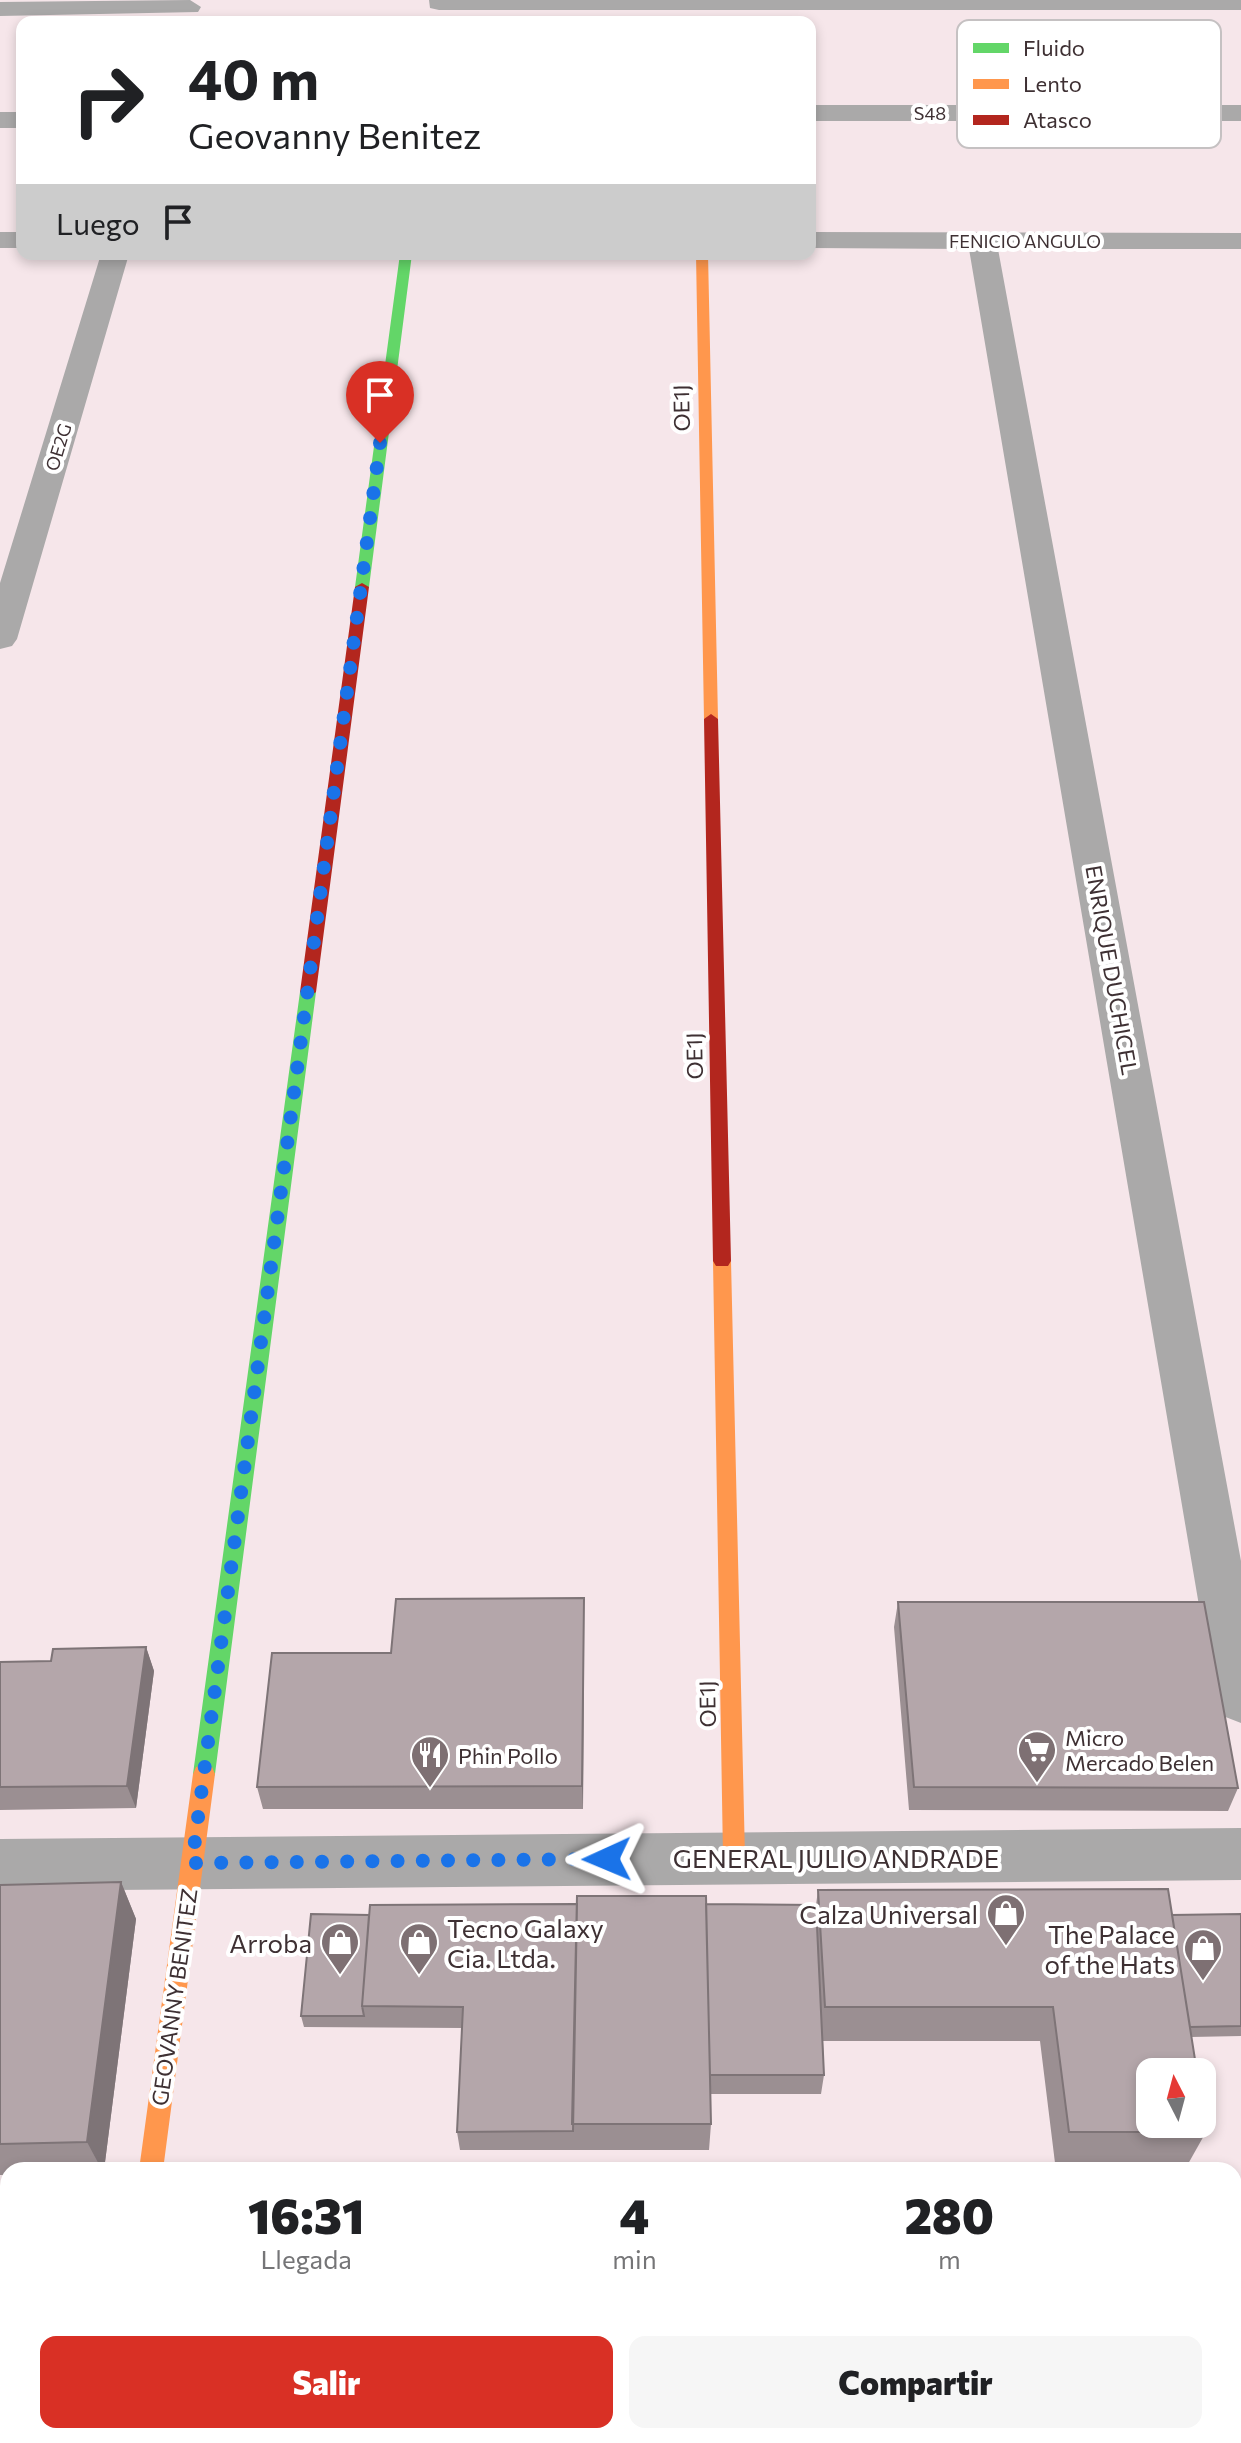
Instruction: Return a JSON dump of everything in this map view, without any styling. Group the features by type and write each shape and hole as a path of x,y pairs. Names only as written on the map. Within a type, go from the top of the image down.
{"street":[{"path":"438,8 1241,3"},
{"path":"0,9 188,10"},
{"name":"S48","path":"816,113 957,113"},
{"name":"FENICIO ANGULO","path":"816,240 1241,241"},
{"name":"ENRIQUE DUCHICEL","path":"982,241 1241,1700"},
{"name":"OE2G","path":"0,639 113,260"},
{"name":"GEOVANNY BENITEZ","path":"152,2162 405,260"},
{"name":"OE1J","path":"702,260 734,1857"},
{"name":"GENERAL JULIO ANDRADE","path":"0,1865 1241,1854"}],"building":[{"path":"584,1598 582,1786 257,1787 272,1653 391,1653 396,1599"},
{"path":"898,1602 1204,1602 1238,1788 914,1787"},
{"path":"146,1647 127,1786 0,1787 0,1662 51,1661 53,1649"},
{"path":"121,1882 87,2142 0,2144 0,1885"},
{"path":"1168,1889 1195,2058 1136,2058 1136,2132 1069,2132 1053,2007 825,2007 818,1890"},
{"path":"577,1896 706,1896 711,2124 572,2124"},
{"path":"577,1904 573,2131 457,2132 463,2007 362,2006 370,1905"},
{"path":"706,1904 816,1905 824,2075 710,2075"},
{"name":"Arroba","path":"311,1914 369,1915 362,2006 364,2016 301,2016"},
{"path":"1241,1914 1241,2026 1190,2027 1172,1915"}],"traffic: fast":[{"path":"362,587 405,260"},
{"path":"204,1774 308,992"}],"traffic: slow":[{"path":"702,260 711,719"},
{"path":"722,1261 734,1857"},
{"path":"152,2162 204,1774"}],"traffic: jam":[{"path":"308,992 362,587"},
{"path":"711,719 722,1261"}],"place":[{"name":"Micro Mercado Belen","path":"1037,1784"},
{"name":"Phin Pollo","path":"430,1789"},
{"name":"Calza Universal","path":"1006,1947"},
{"name":"Arroba","path":"340,1976"},
{"name":"Tecno Galaxy Cia. Ltda.","path":"419,1976"},
{"name":"The Palace of the Hats","path":"1203,1982"}],"route":[{"path":"380,443 192,1863 607,1859"}]}
